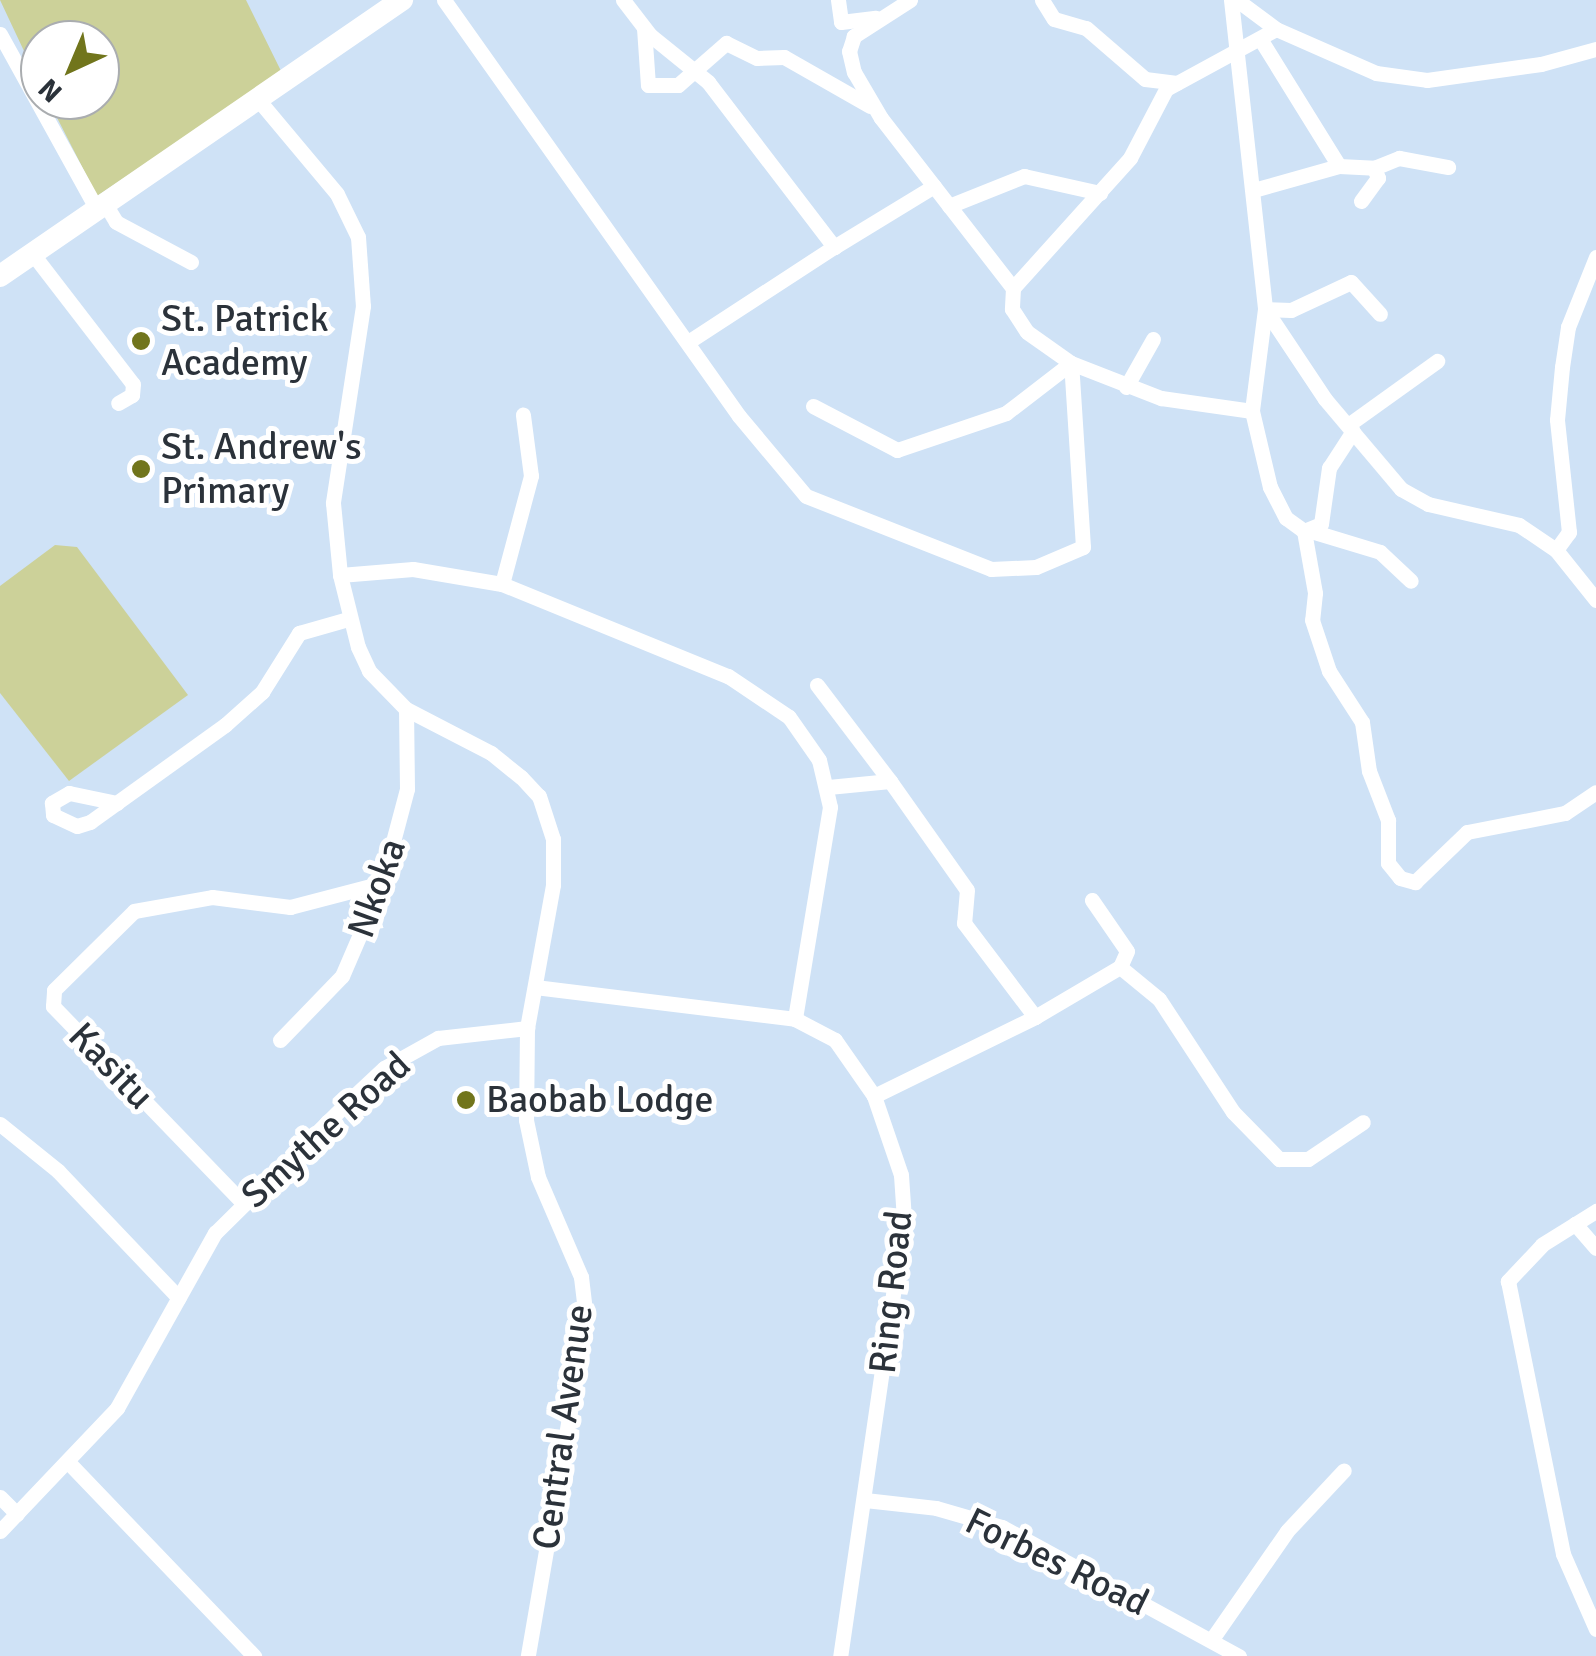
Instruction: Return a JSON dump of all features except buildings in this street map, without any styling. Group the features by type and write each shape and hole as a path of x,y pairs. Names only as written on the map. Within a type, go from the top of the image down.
{"highway":[{"path":"0,276 402,0"}],"street":[{"path":"444,0 688,342 806,496 1005,570 1036,567 1083,547 1071,363"},
{"path":"623,0 644,27 694,66 834,246"},
{"path":"838,0 840,22 876,18"},
{"path":"910,0 876,18 854,36 849,51 874,108 1013,288"},
{"path":"1042,0 1054,19 1086,28 1109,54 1145,79 1177,83"},
{"path":"1234,0 1276,29 1376,73 1426,80 1541,64 1596,49"},
{"path":"1234,0 1265,308 1252,411 1270,487 1286,518 1307,531 1380,552 1411,581"},
{"path":"644,27 648,85 678,85 694,66 726,43 757,58 784,57 874,108"},
{"path":"1252,411 1126,387 1071,363 1027,332 1012,309 1013,288 1130,158 1166,89 1276,29"},
{"path":"0,34 100,205 116,222 191,262"},
{"path":"1261,40 1340,166"},
{"path":"256,97 337,194 358,236 362,306 333,503 348,619 369,671 406,708 491,753 544,806 553,886 527,1028"},
{"path":"1256,189 1340,166 1374,168 1398,158 1448,167"},
{"path":"1360,201 1378,178 1374,168"},
{"path":"950,206 1024,176 1100,193"},
{"path":"688,342 934,186"},
{"path":"32,253 133,384 132,396 118,403"},
{"path":"1556,550 1569,532 1557,420 1564,353 1596,257"},
{"path":"1265,308 1291,310 1351,282 1380,314"},
{"path":"1265,308 1351,428 1416,500 1519,525 1556,550 1596,600"},
{"path":"1126,387 1153,339"},
{"path":"1307,531 1321,524 1335,451 1351,428 1437,361"},
{"path":"813,406 896,450 1006,413 1071,363"},
{"path":"502,584 531,476 523,414"},
{"path":"1307,531 1315,593 1312,620 1335,684 1362,722 1369,770 1388,820 1385,854 1400,878 1415,882 1468,832 1565,813 1596,792"},
{"path":"340,575 412,569 502,584 728,676 761,696 806,736 828,787 828,838 795,1019"},
{"path":"117,802 262,692 299,633 348,619"},
{"path":"817,684 967,890 964,923 1035,1018"},
{"name":"Nkoka","path":"280,1040 342,976 382,882 407,789 406,708"},
{"path":"828,787 890,781"},
{"name":"Kasitu","path":"244,1204 50,1000 116,924 134,911 200,898 290,908 382,882"},
{"path":"874,1096 1035,1018 1120,967 1127,950 1092,900"},
{"path":"1120,967 1159,999 1234,1112 1278,1160 1308,1159 1363,1122"},
{"name":"Ring Road","path":"535,987 795,1019 835,1040 874,1096 901,1175 904,1219 840,1656"},
{"name":"Smythe Road","path":"0,1531 117,1408 215,1233 362,1088 417,1048 458,1033 527,1028"},
{"name":"Central Avenue","path":"527,1028 528,1138 582,1277 586,1319 528,1656"},
{"path":"0,1124 58,1171 179,1298"},
{"path":"1596,1211 1542,1245 1508,1281 1562,1554 1596,1629"},
{"path":"1575,1224 1596,1248"},
{"path":"68,1462 254,1656"},
{"path":"1212,1639 1287,1531 1344,1470"},
{"path":"0,1497 17,1514"},
{"name":"Forbes Road","path":"864,1500 936,1508 1002,1527 1239,1656"}],"green space":[{"path":"0,0 246,0 282,73 97,196 58,120 120,120 120,20 20,20 20,42"},
{"path":"55,545 77,547 188,695 69,781 0,693 0,586"}],"place":[{"name":"St. Patrick Academy","path":"141,341"},
{"name":"St. Andrew's Primary","path":"141,469"},
{"name":"Baobab Lodge","path":"466,1100"}]}
